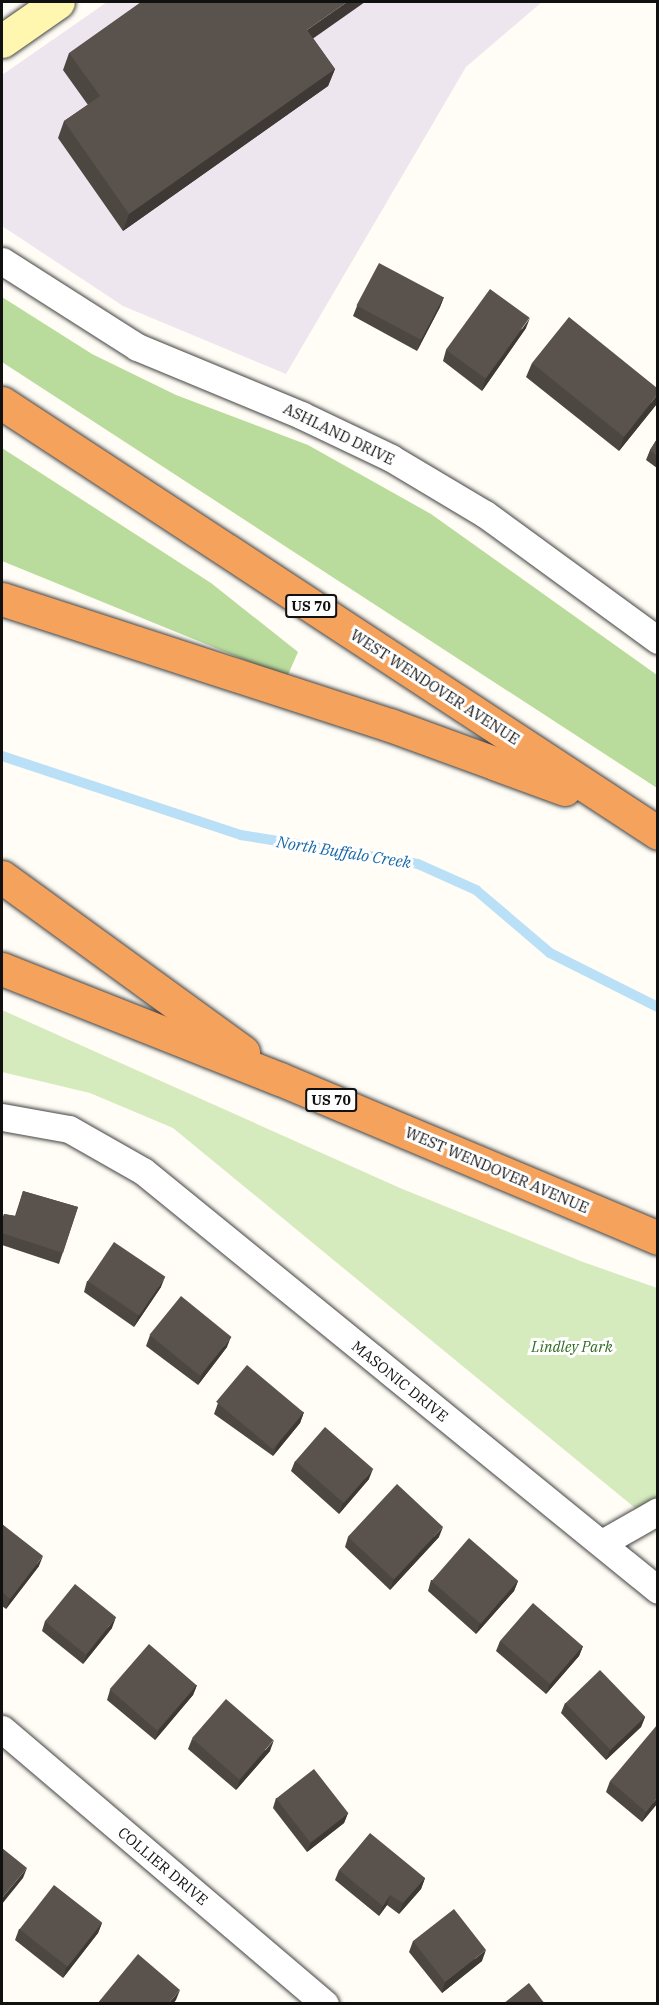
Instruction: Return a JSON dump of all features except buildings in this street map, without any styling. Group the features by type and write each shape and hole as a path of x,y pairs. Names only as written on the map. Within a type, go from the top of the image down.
{"highway":[{"name":"WEST WENDOVER AVENUE","path":"2,403 657,833"},
{"path":"2,599 390,725 620,809"},
{"path":"2,877 280,1079"},
{"name":"WEST WENDOVER AVENUE","path":"2,969 280,1079 657,1238"}],"main road":[{"path":"2,41 58,2"}],"street":[{"name":"ASHLAND DRIVE","path":"2,261 137,347 301,415 391,458 485,514 657,640"},
{"name":"MASONIC DRIVE","path":"2,1116 69,1129 143,1171 657,1590"},
{"path":"602,1543 657,1510"},
{"name":"COLLIER DRIVE","path":"2,1729 325,2004"}],"shaded area":[{"path":"107,2 542,2 466,67 286,374 123,306 2,226 2,75"}],"green space":[{"path":"2,297 92,354 176,395 308,445 431,514 657,675 657,788 2,362"},
{"path":"2,448 211,583 298,652 287,677 2,561"},
{"name":"Lindley Park","path":"2,1010 400,1188 583,1262 657,1288 657,1526 173,1128 90,1093 2,1072"}],"waterway":[{"name":"North Buffalo Creek","path":"2,756 241,835 418,864 476,890 550,953 658,1007"}]}
